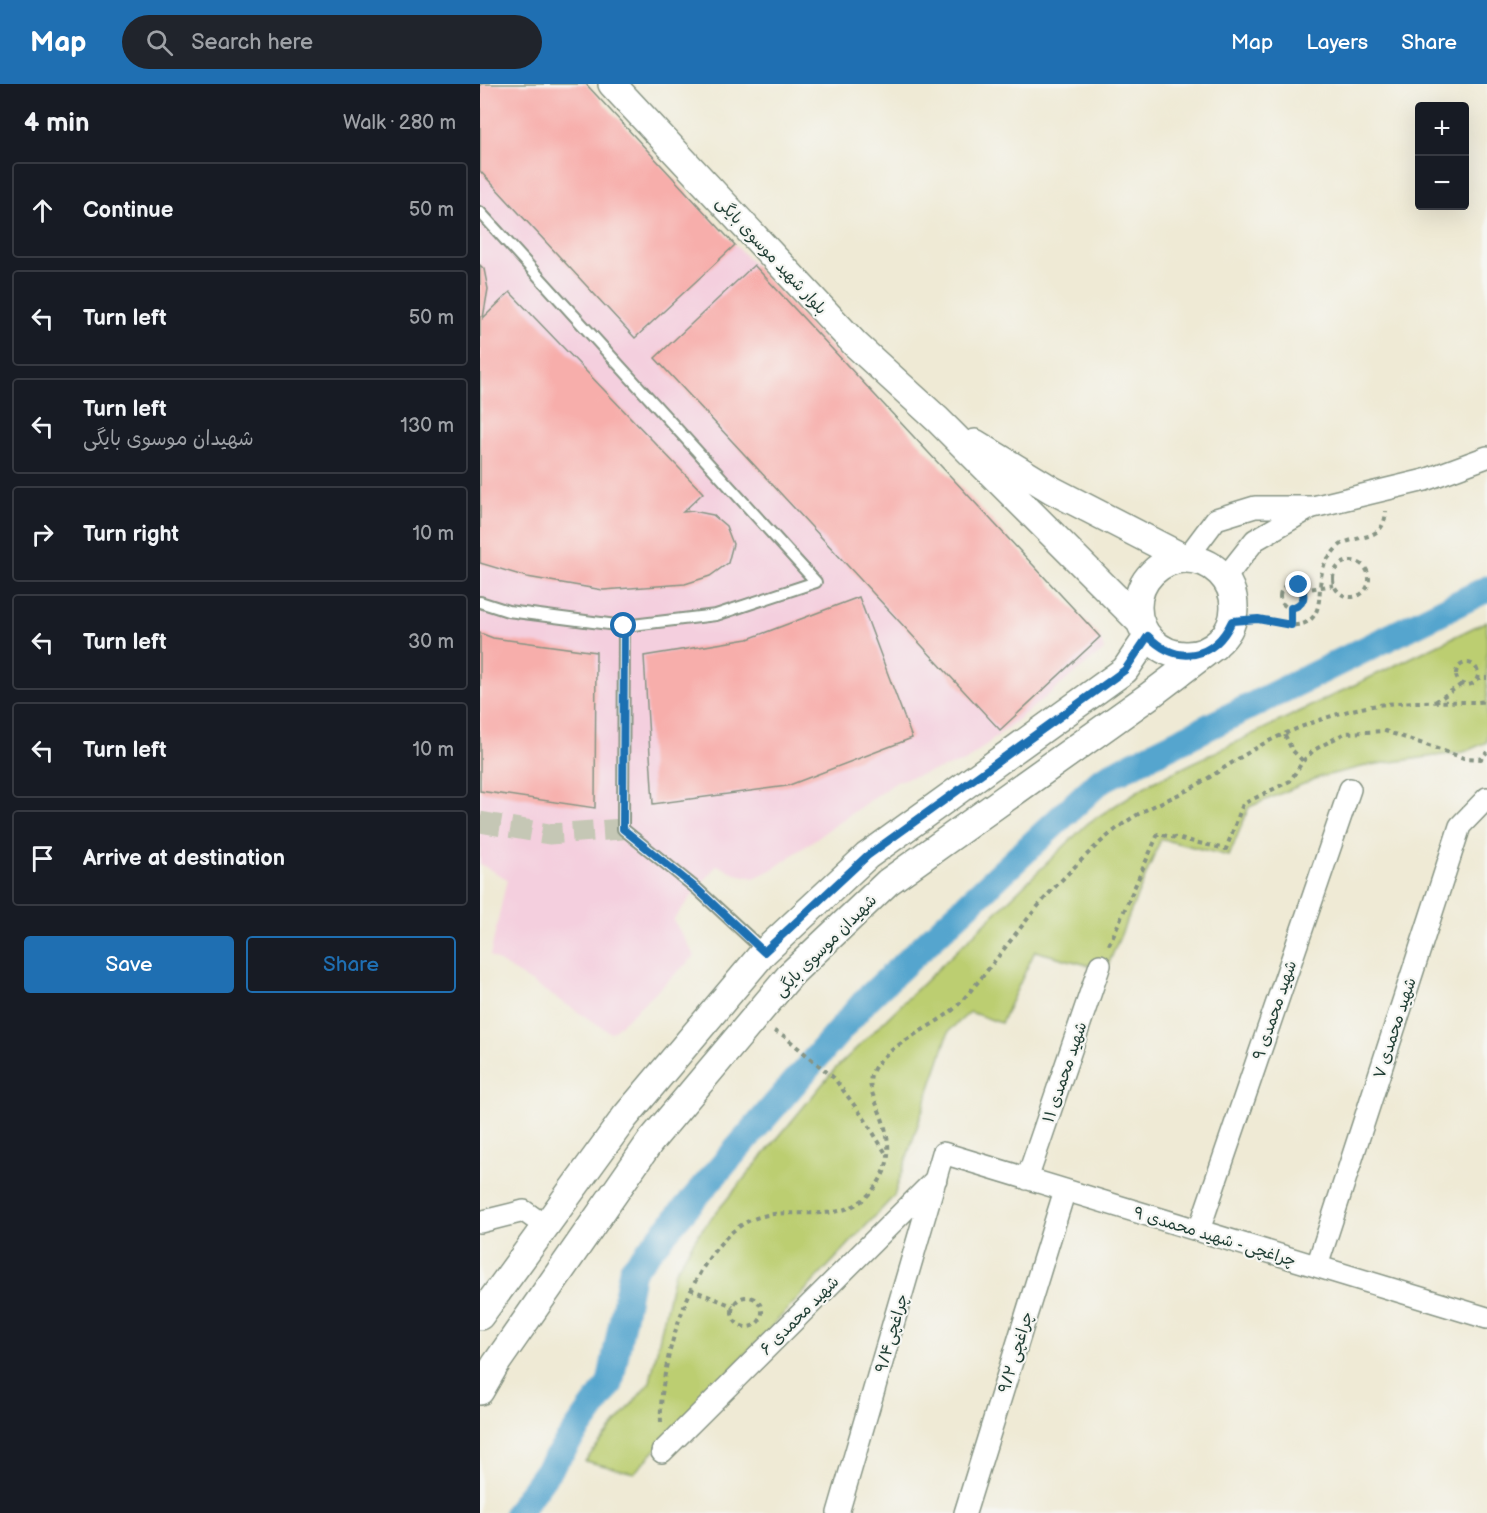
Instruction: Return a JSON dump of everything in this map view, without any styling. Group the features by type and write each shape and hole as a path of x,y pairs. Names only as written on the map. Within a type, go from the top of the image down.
{"street":[{"name":"بلوار شهید موسوی بایگی","path":"612,84 855,344 938,420 1145,629"},
{"name":"بلوار شهید موسوی بایگی","path":"938,420 1052,490 1186,559"},
{"path":"1186,559 1216,519 1255,507 1312,507 1425,480 1487,457"},
{"path":"1225,578 1255,540 1312,507"},
{"path":"1186,559 1201,561 1214,568 1225,578 1232,591 1234,606 1232,621 1226,635 1215,646 1202,653 1187,656 1159,647 1145,629 1138,608 1147,579 1158,568 1186,559"},
{"name":"شهیدان موسوی بایگی","path":"480,1316 625,1117 764,952 867,856 1125,670 1145,629"},
{"name":"شهیدان موسوی بایگی","path":"480,1391 495,1365 650,1142 792,973 888,882 1149,696 1215,646"},
{"name":"شهید محمدی ۹","path":"1199,1230 1350,789"},
{"name":"شهید محمدی ۷","path":"1317,1266 1460,826 1487,798"},
{"name":"شهید محمدی ۱۱","path":"1027,1179 1100,965"},
{"name":"۹ چراغچی - شهید محمدی","path":"943,1153 1487,1318"},
{"name":"۹/۴چراغچی","path":"838,1513 943,1153"},
{"name":"شهید محمدی ۶","path":"662,1452 937,1178"},
{"name":"۹/۲ چراغچی","path":"965,1513 1065,1190"},
{"path":"480,1222 524,1211 545,1226"}],"lane":[{"path":"480,212 816,582 716,615 624,626 508,611 480,602"},
{"path":"624,626 623,829 697,889 764,952"}],"path":[{"path":"1232,621 1258,619 1291,625 1303,624 1311,619 1318,611 1321,572 1327,560 1338,546 1366,538 1377,531 1386,518 1388,489"},
{"path":"1350,560 1358,561 1369,573 1370,581 1367,589 1361,595 1345,597 1334,585 1333,577 1336,569 1342,563 1350,560"},
{"path":"1287,584 1299,585 1303,590 1302,603 1297,607 1291,608 1281,601 1282,589 1287,584"},
{"path":"1303,590 1334,585"},
{"path":"1291,608 1291,625"},
{"path":"1462,684 1456,675 1460,665 1465,663 1475,667 1476,678"},
{"path":"1434,702 1462,684 1473,682 1476,678 1487,678"},
{"path":"662,1452 660,1405 664,1378 690,1289 702,1266 718,1245 737,1227 757,1217 784,1212 821,1215 838,1211 868,1197 881,1180 890,1144 884,1121 870,1086 872,1072 883,1059 912,1035 956,1008 1056,886 1100,844 1130,819 1194,787 1261,745 1285,735 1359,708 1487,700"},
{"path":"1100,965 1158,834 1226,849 1243,804 1290,781 1303,761 1314,750 1345,733 1385,731 1464,758 1481,759 1487,753"},
{"path":"1285,735 1292,750 1303,761"},
{"path":"784,1036 834,1078 866,1121 888,1156"},
{"path":"690,1289 733,1306"},
{"path":"743,1297 756,1300 761,1305 761,1319 751,1328 738,1325 733,1319 733,1306 743,1297"}],"shaded area":[{"path":"480,84 586,84 1100,637 1104,650 965,762 897,781 773,869 754,878 736,874 717,865 673,920 695,956 611,1033 490,956 507,879 480,864"}],"green space":[{"path":"1487,621 1487,742 1464,752 1370,765 1320,777 1249,807 1229,856 1161,839 1106,970 1035,951 1001,1023 970,1012 949,1031 894,1196 634,1473 585,1461 650,1382 674,1273 699,1233 834,1070 1088,823 1147,785"}],"building":[{"path":"480,84 586,84 735,245 635,338 480,171"},
{"path":"480,265 484,269 488,289 483,318 510,292 703,493 683,512 693,511 713,515 726,526 733,544 728,563 710,576 685,584 603,590 527,577 480,563"},
{"path":"754,265 1100,637 1000,730 655,358"},
{"path":"859,597 912,738 787,786 653,804 644,656 748,639"},
{"path":"480,633 493,638 596,652 595,808 480,791"}],"waterway":[{"path":"517,1513 610,1384 632,1270 867,999 1101,780 1487,589"}],"tunnel":[{"path":"480,822 549,834 623,829"}],"route":[{"path":"624,626 623,829 697,889 764,952 867,856 1125,670 1148,636 1159,647 1187,656 1202,653 1215,646 1226,635 1232,621 1258,619 1291,625 1291,608 1302,603 1304,597 1299,585"}]}
